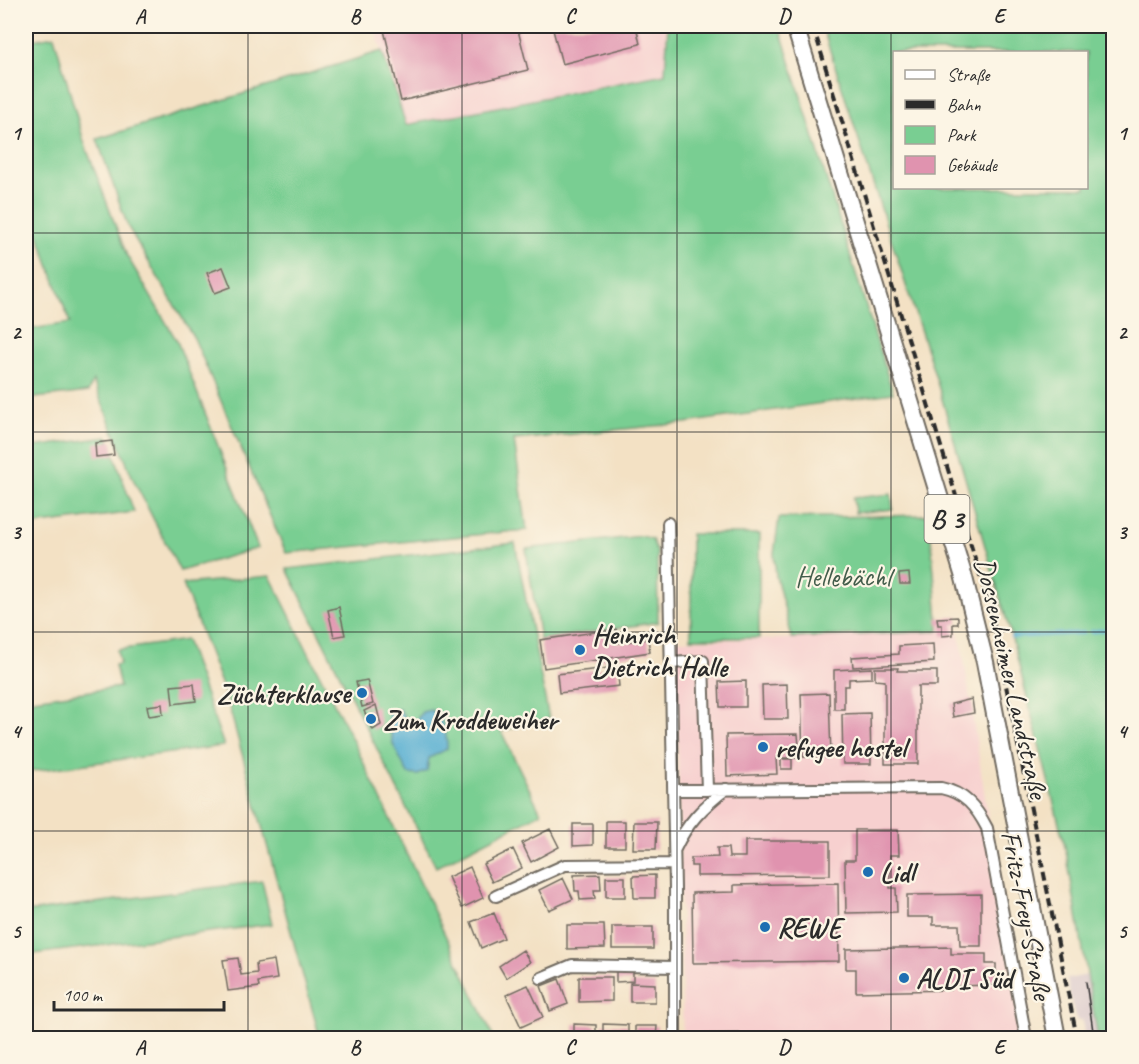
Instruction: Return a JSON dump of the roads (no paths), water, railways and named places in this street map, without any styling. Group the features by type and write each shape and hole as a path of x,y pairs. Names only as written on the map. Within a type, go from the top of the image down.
{"main road":[{"name":"Dossenheimer Landstraße","path":"795,26 963,574 985,662 1057,1038"}],"street":[{"path":"668,523 675,1038"},
{"path":"670,663 703,661 707,790"},
{"name":"Fritz-Frey-Straße","path":"673,790 940,788 953,790 968,799 987,828 1026,1038"},
{"path":"674,852 685,828 704,807 726,789"},
{"path":"496,896 565,865 673,864"},
{"path":"540,978 572,966 675,967"}],"water":[{"path":"399,709 409,724 415,722 422,712 431,710 438,717 445,733 447,749 429,758 427,771 418,775 408,774 393,744 388,714"}],"waterway":[{"path":"1091,632 1114,628"},
{"path":"1012,637 1084,633"}],"tram line":[{"path":"1086,982 1094,1038"}],"railway":[{"path":"813,26 991,611 1077,1038"}],"place":[{"name":"Heinrich Dietrich Halle","path":"580,650"},
{"name":"Züchterklause","path":"362,693"},
{"name":"Zum Kroddeweiher","path":"371,719"},
{"name":"refugee hostel","path":"763,747"},
{"name":"Lidl","path":"868,872"},
{"name":"REWE","path":"765,927"},
{"name":"ALDI Süd","path":"904,978"}],"park label":[{"name":"Hellebächl","path":"843,576"}]}
